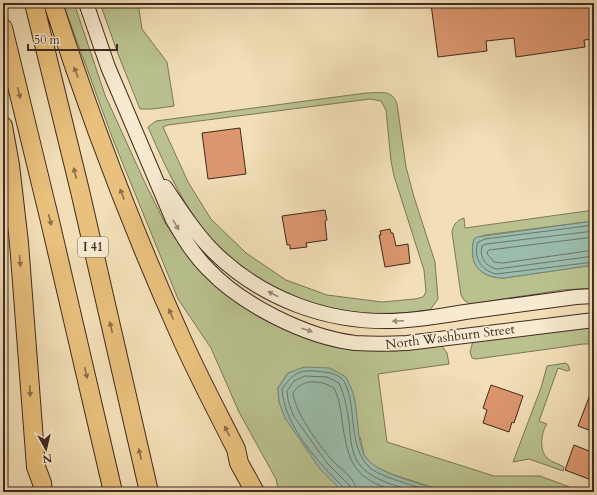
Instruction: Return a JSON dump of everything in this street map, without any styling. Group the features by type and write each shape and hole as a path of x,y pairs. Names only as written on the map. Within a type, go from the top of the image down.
{"highway":[{"name":"I 41","path":"34,3 80,191 149,492"},
{"path":"53,3 72,61 152,270 180,336 236,450 267,492"},
{"name":"I 41","path":"3,28 113,492"},
{"path":"3,126 10,165 19,243 36,467 42,483 43,492"},
{"path":"236,450 239,463 255,492"},
{"path":"32,492 32,481 36,467"}],"street":[{"name":"North Washburn Street","path":"86,3 108,67 173,220 186,243 207,269 224,284 248,301 273,316 299,328 338,340 354,342 392,344 594,320"},
{"name":"North Washburn Street","path":"149,164 193,227 213,251 229,266 245,278 285,300 327,315 352,319 394,321 576,297 594,296"}],"green space":[{"path":"63,3 74,3 105,95 165,223 183,249 206,276 234,300 259,317 296,334 373,350 395,351 441,345 447,353 449,364 378,374 387,442 494,476 540,476 583,492 447,492 391,474 372,465 364,455 360,437 288,373 278,388 279,402 320,469 343,492 279,492 276,479 239,412 211,348 178,299 112,137"},
{"path":"100,3 138,3 142,29 167,62 174,106 140,109"},
{"path":"366,93 389,94 395,99 397,104 406,167 435,262 438,299 430,310 384,313 350,312 317,304 295,296 254,274 235,261 218,245 202,228 189,209 167,169 148,127 156,121","holes":["370,99 381,101 386,110 394,176 424,270 426,292 423,297 415,299 382,302 327,295 286,280 246,253 211,219 188,182 163,127 168,125"]},
{"path":"594,210 594,221 485,235 474,239 473,255 477,268 482,272 495,277 504,278 594,265 594,288 562,290 470,304 464,300 461,295 452,232 457,221 464,218 465,228"},
{"path":"594,326 594,344 583,344 476,359 472,358 470,352 473,341"},
{"path":"566,363 570,370 567,371 558,368 539,421 547,424 542,436 544,455 551,461 564,467 563,471 529,459 513,462 541,388 547,366"}],"water":[{"path":"594,221 594,265 504,278 495,277 482,272 477,268 474,262 474,239 477,237"},
{"path":"304,367 330,368 346,377 354,397 362,449 364,455 370,462 389,473 447,492 343,492 320,469 285,418 279,402 278,388 288,373"}],"building":[{"path":"594,3 594,39 584,40 585,47 516,57 514,38 486,41 487,51 438,57 431,4"},
{"path":"240,128 246,174 208,179 202,133"},
{"path":"325,210 327,220 325,221 327,240 306,243 307,247 290,249 290,245 287,245 282,216"},
{"path":"390,229 391,233 393,233 396,246 408,244 410,263 385,267 379,235 381,235 380,231"},
{"path":"491,385 523,396 514,423 512,422 509,432 483,423 487,410 483,408"},
{"path":"594,387 594,432 578,426"},
{"path":"574,445 594,453 594,481 565,470"}]}
